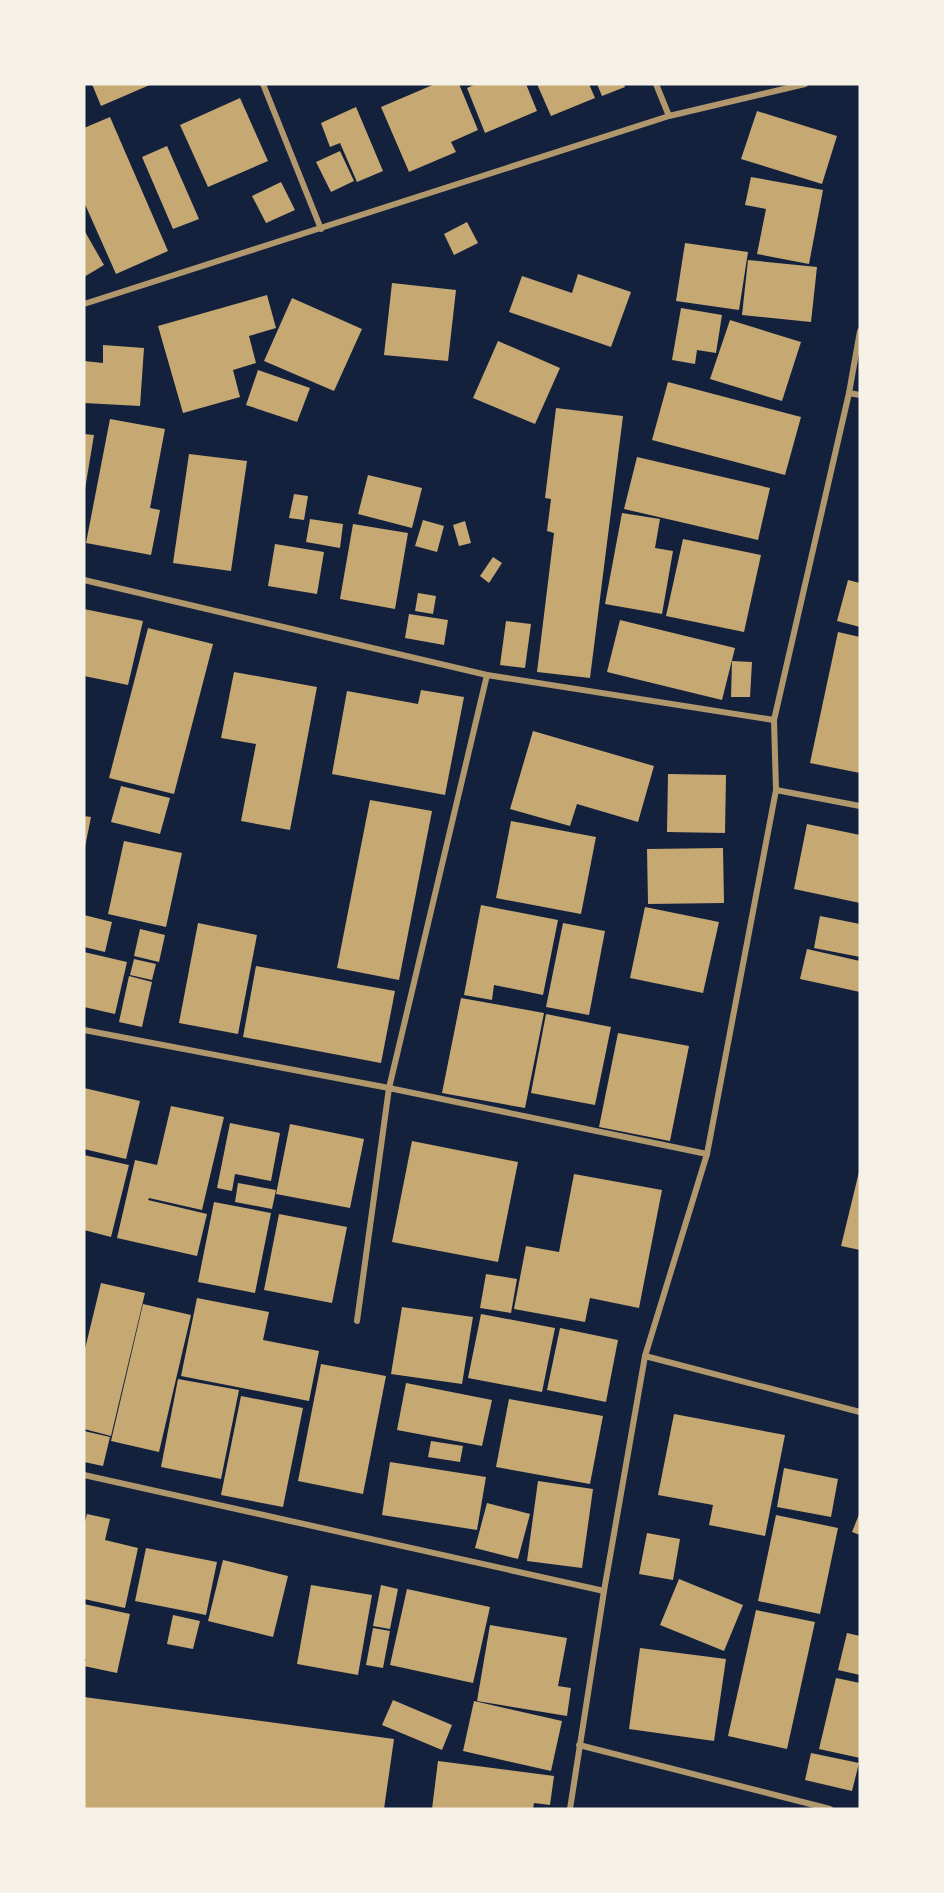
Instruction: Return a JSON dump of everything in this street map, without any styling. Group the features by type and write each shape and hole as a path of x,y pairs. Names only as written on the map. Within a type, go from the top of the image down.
{"street":[{"path":"263,84 321,229"},
{"path":"656,84 669,116"},
{"path":"84,304 669,116 805,84"},
{"path":"570,1809 604,1591 645,1356 707,1154 776,790 774,720 849,393 860,331"},
{"path":"849,393 860,395"},
{"path":"84,580 487,675 774,720"},
{"path":"357,1322 389,1088 487,675"},
{"path":"776,790 860,806"},
{"path":"84,1030 389,1088 707,1154"},
{"path":"645,1356 860,1412"},
{"path":"84,1475 604,1591"},
{"path":"579,1745 830,1809"}],"building":[{"path":"92,84 152,84 101,106"},
{"path":"435,84 459,84 478,130 451,142 456,152 409,172 381,107"},
{"path":"476,84 526,84 537,111 485,133 467,88"},
{"path":"537,84 589,84 595,98 551,116"},
{"path":"597,84 624,84 625,87 602,96"},
{"path":"240,98 268,161 208,187 180,125"},
{"path":"356,107 383,171 357,182 340,143 330,147 321,123"},
{"path":"757,111 837,136 822,184 741,159"},
{"path":"110,117 168,251 116,274 84,202 84,128"},
{"path":"167,146 199,219 173,229 142,157"},
{"path":"340,151 354,181 331,192 316,162"},
{"path":"751,177 823,190 809,264 757,254 766,209 745,205"},
{"path":"281,182 295,210 266,223 252,196"},
{"path":"467,222 478,243 454,255 444,234"},
{"path":"84,230 104,265 84,277"},
{"path":"685,243 748,252 739,310 676,301"},
{"path":"748,260 817,267 811,322 742,315"},
{"path":"578,274 631,292 611,347 509,312 522,276 572,293"},
{"path":"392,283 456,290 448,361 384,355"},
{"path":"267,295 276,328 249,336 256,363 233,370 240,397 183,413 158,326"},
{"path":"292,298 362,329 334,391 264,361"},
{"path":"681,308 722,315 716,353 697,350 695,364 672,360"},
{"path":"730,320 801,342 782,401 710,379"},
{"path":"498,341 560,368 535,424 473,398"},
{"path":"103,345 144,348 140,406 84,403 84,361 103,363"},
{"path":"258,370 310,388 297,422 246,405"},
{"path":"668,382 801,417 785,475 652,440"},
{"path":"556,408 623,416 590,678 537,672 554,533 547,531 551,499 545,498"},
{"path":"110,419 165,429 150,508 160,510 151,555 86,543"},
{"path":"84,434 94,435 85,489 84,489"},
{"path":"189,454 247,461 231,571 173,563"},
{"path":"637,457 770,488 758,540 624,509"},
{"path":"368,475 422,488 412,528 358,514"},
{"path":"294,494 308,496 304,520 289,518"},
{"path":"622,513 660,519 655,548 673,551 662,614 605,604"},
{"path":"310,519 343,524 340,548 306,542"},
{"path":"423,520 444,526 437,552 415,546"},
{"path":"465,521 471,543 459,546 453,525"},
{"path":"353,524 408,533 395,609 340,599"},
{"path":"683,539 761,555 744,632 666,616"},
{"path":"275,544 324,552 317,594 268,586"},
{"path":"493,557 502,563 489,583 480,576"},
{"path":"848,580 860,583 860,627 837,621"},
{"path":"418,593 436,596 433,614 415,611"},
{"path":"84,609 143,621 128,685 84,676"},
{"path":"409,614 448,620 444,645 405,638"},
{"path":"620,620 735,648 722,700 607,672"},
{"path":"506,621 531,624 525,668 500,665"},
{"path":"148,628 213,644 174,794 109,778"},
{"path":"838,632 860,637 860,773 810,763"},
{"path":"732,661 752,662 750,697 731,697"},
{"path":"234,672 317,687 290,830 241,821 256,744 221,738"},
{"path":"421,690 464,697 445,795 332,774 347,691 418,704"},
{"path":"533,731 654,766 638,822 577,804 570,826 510,809"},
{"path":"668,774 726,775 725,833 667,832"},
{"path":"121,786 170,798 160,834 111,822"},
{"path":"370,800 432,811 399,980 337,968"},
{"path":"84,816 91,817 85,847 84,847"},
{"path":"511,821 596,837 581,914 496,898"},
{"path":"807,824 860,835 860,903 794,889"},
{"path":"124,841 182,853 166,927 108,914"},
{"path":"723,848 724,903 648,904 647,849"},
{"path":"481,905 558,920 543,995 494,985 492,1000 464,995"},
{"path":"645,907 719,922 703,993 630,978"},
{"path":"84,915 112,922 105,952 84,947"},
{"path":"820,916 860,924 860,957 814,948"},
{"path":"198,923 257,935 238,1034 179,1023"},
{"path":"563,923 605,931 589,1015 546,1007"},
{"path":"140,929 165,935 159,962 134,956"},
{"path":"807,949 860,961 860,992 800,979"},
{"path":"84,952 127,962 115,1014 84,1007"},
{"path":"134,959 156,964 152,980 130,975"},
{"path":"256,966 395,991 381,1063 243,1037"},
{"path":"129,976 152,982 142,1027 119,1022"},
{"path":"461,998 544,1013 525,1108 442,1093"},
{"path":"546,1014 611,1027 595,1105 531,1093"},
{"path":"618,1033 689,1046 670,1141 599,1127"},
{"path":"84,1088 140,1101 126,1159 84,1149"},
{"path":"171,1106 224,1117 202,1210 149,1198 148,1200 207,1214 197,1256 117,1238 135,1160 157,1165"},
{"path":"230,1123 280,1133 271,1181 235,1174 232,1191 217,1188"},
{"path":"290,1124 364,1139 350,1208 276,1194"},
{"path":"412,1141 518,1162 498,1262 392,1242"},
{"path":"84,1155 129,1165 111,1237 84,1230"},
{"path":"860,1172 860,1250 841,1246"},
{"path":"574,1174 662,1190 639,1308 590,1298 585,1322 514,1309 526,1246 559,1252"},
{"path":"238,1183 276,1190 272,1209 235,1202"},
{"path":"214,1202 271,1213 255,1293 198,1282"},
{"path":"279,1214 347,1227 332,1303 264,1290"},
{"path":"486,1274 517,1279 511,1313 480,1308"},
{"path":"101,1283 145,1293 111,1436 84,1429 84,1353"},
{"path":"197,1298 269,1312 263,1340 319,1351 309,1401 181,1376"},
{"path":"143,1304 191,1315 159,1452 111,1441"},
{"path":"402,1307 473,1317 462,1384 391,1374"},
{"path":"481,1314 555,1328 542,1392 468,1378"},
{"path":"560,1328 618,1340 606,1402 547,1390"},
{"path":"321,1364 386,1376 363,1494 298,1481"},
{"path":"178,1379 239,1390 221,1479 161,1467"},
{"path":"406,1383 492,1400 482,1446 397,1430"},
{"path":"241,1396 303,1408 283,1507 221,1495"},
{"path":"509,1399 603,1416 590,1484 496,1467"},
{"path":"674,1414 785,1435 765,1536 709,1525 713,1505 658,1495"},
{"path":"84,1431 110,1437 103,1466 84,1462"},
{"path":"431,1441 463,1446 460,1462 428,1457"},
{"path":"390,1462 486,1477 477,1530 382,1515"},
{"path":"784,1468 838,1479 831,1517 777,1507"},
{"path":"538,1481 593,1489 582,1568 527,1561"},
{"path":"487,1503 530,1514 518,1559 475,1548"},
{"path":"860,1512 860,1535 852,1532"},
{"path":"87,1514 110,1519 105,1540 138,1548 125,1608 84,1599 84,1526"},
{"path":"776,1515 838,1528 820,1614 758,1601"},
{"path":"647,1533 680,1539 673,1580 639,1574"},
{"path":"146,1548 217,1562 206,1615 135,1601"},
{"path":"223,1560 288,1576 273,1637 208,1621"},
{"path":"679,1579 743,1605 724,1651 660,1625"},
{"path":"311,1585 372,1595 358,1675 297,1664"},
{"path":"381,1585 398,1589 390,1629 373,1626"},
{"path":"407,1589 490,1607 473,1683 390,1665"},
{"path":"84,1604 130,1614 117,1673 84,1666 86,1659 84,1659"},
{"path":"756,1610 815,1622 787,1749 728,1736"},
{"path":"173,1615 200,1621 193,1649 167,1644"},
{"path":"490,1625 567,1638 558,1686 571,1688 567,1716 477,1701"},
{"path":"373,1628 390,1631 383,1668 366,1665"},
{"path":"847,1633 860,1636 860,1675 838,1670"},
{"path":"640,1648 726,1659 714,1741 629,1729"},
{"path":"836,1678 860,1683 860,1758 819,1749"},
{"path":"84,1697 394,1739 384,1809 84,1809"},
{"path":"393,1700 452,1725 442,1750 382,1725"},
{"path":"474,1701 562,1721 551,1771 463,1751"},
{"path":"811,1753 859,1763 852,1791 805,1780"},
{"path":"438,1761 554,1776 550,1805 534,1803 533,1809 432,1809"}]}
